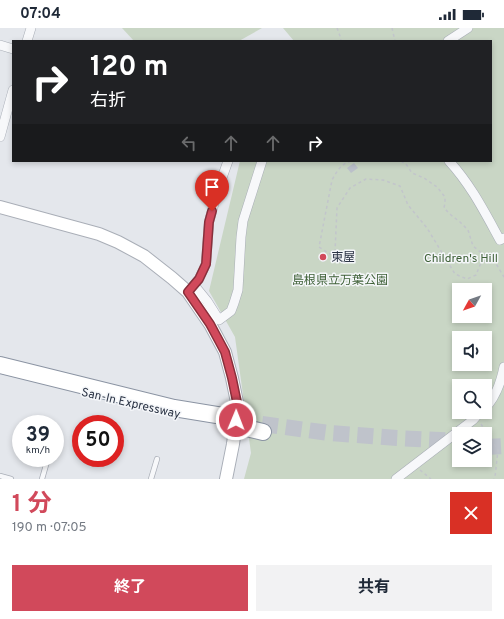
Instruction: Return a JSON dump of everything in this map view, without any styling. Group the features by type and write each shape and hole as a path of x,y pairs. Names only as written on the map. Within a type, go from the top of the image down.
{"highway":[{"name":"San-In Expressway","path":"0,365 262,428"},
{"name":"San-In Expressway","path":"0,371 173,414 236,422"}],"main road":[{"path":"0,208 99,234 118,242 144,256 172,278 191,289 225,352 238,407 226,479"}],"street":[{"path":"27,40 31,28"},
{"path":"450,40 468,28"},
{"path":"0,45 12,49"},
{"path":"0,137 12,94"},
{"path":"228,162 209,222 206,264 199,279 191,289 207,301 219,320 231,311 238,290 243,221 262,162"},
{"path":"450,162 470,187 500,240 504,238"},
{"path":"492,398 496,393 501,380 504,367"},
{"path":"396,479 474,419"}],"lane":[{"path":"151,479 157,459"},
{"path":"42,479 45,467"},
{"path":"0,476 11,479"}],"path":[{"path":"337,28 341,40"},
{"path":"392,28 395,40"},
{"path":"348,162 344,163 336,172 332,180 319,247 330,254 335,252 337,208 350,188 366,179 382,180 400,186 408,205 427,228 455,274 467,279 476,275 484,255"},
{"path":"403,162 406,164 412,173 424,178 437,188 445,197 444,208 468,230 473,246 484,255 492,257 504,277"},
{"path":"480,422 498,450 494,479"},
{"path":"418,468 431,479"}],"green space":[{"path":"122,28 262,28 241,40 133,40"},
{"name":"島根県立万葉公園","path":"283,28 504,28 504,479 244,479 251,453 235,337 209,291 240,162 492,162 492,40 293,40"}],"building":[{"path":"354,163 358,168 351,173 347,168"},
{"name":"東屋","path":"322,252 328,255 324,262 318,259"}],"tunnel":[{"path":"262,424 329,433 452,441"},
{"path":"492,447 504,446"}],"place":[{"name":"東屋","path":"323,257"}],"route":[{"path":"212,211 209,222 206,264 199,279 188,292 210,324 225,352 238,407 236,420"}],"park label":[{"name":"Children's Hill","path":"461,258"}]}
